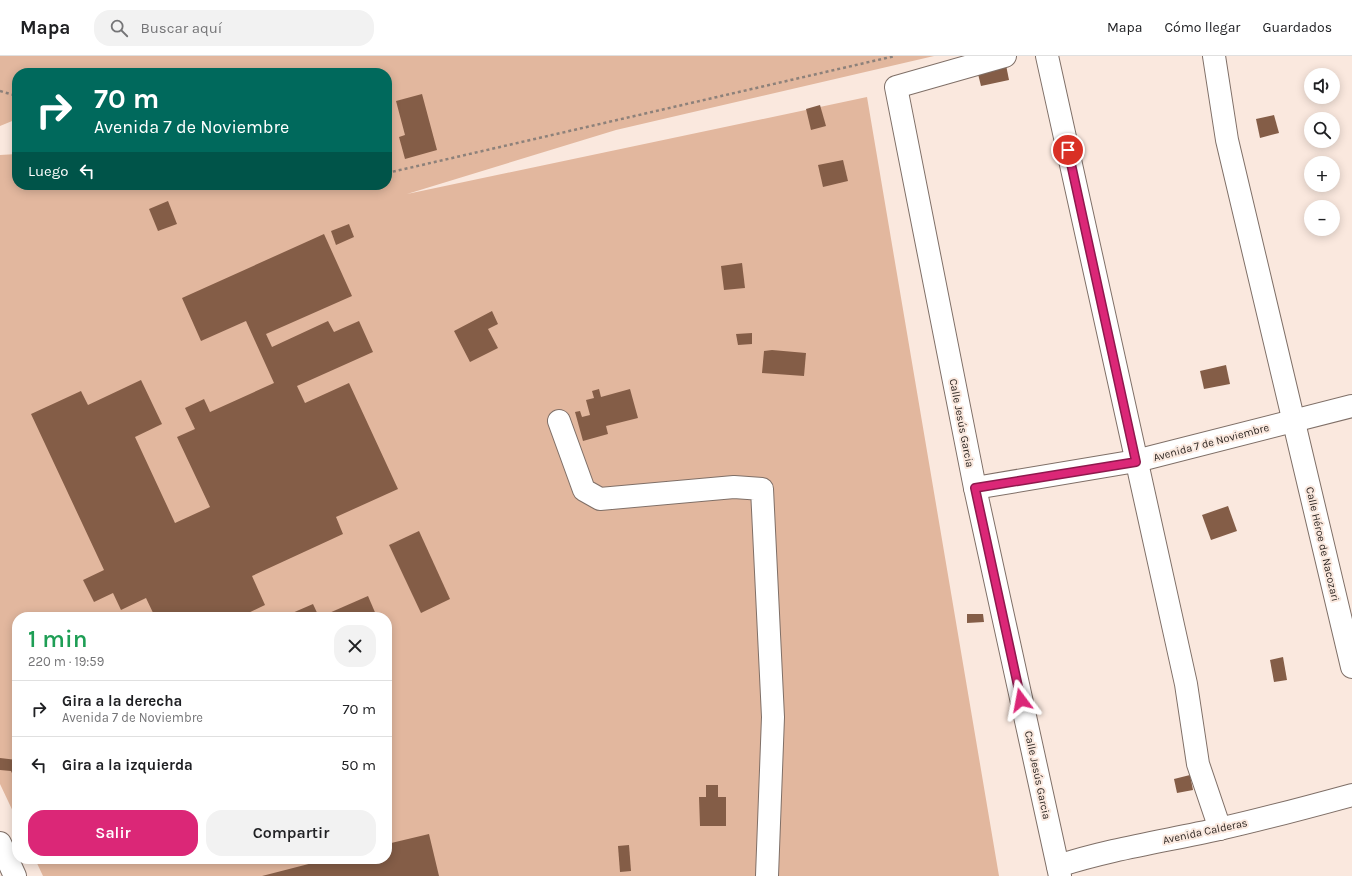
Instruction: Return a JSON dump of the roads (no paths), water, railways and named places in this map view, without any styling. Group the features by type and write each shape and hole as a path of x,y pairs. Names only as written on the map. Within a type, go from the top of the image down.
{"street":[{"name":"Calle Jesús Garcia","path":"1005,56 896,87 975,488 1059,871"},
{"path":"1047,56 1186,684 1198,764 1220,829"},
{"name":"Calle Héroe de Nacozari","path":"1214,56 1227,140 1352,667"},
{"name":"Avenida 7 de Noviembre","path":"975,488 1136,462 1352,406"},
{"path":"559,421 584,490 600,499 734,487 762,489 773,717 767,876"},
{"name":"Avenida Calderas","path":"1059,871 1113,850 1220,829 1295,811 1352,795"},
{"path":"0,843 15,876"}]}
